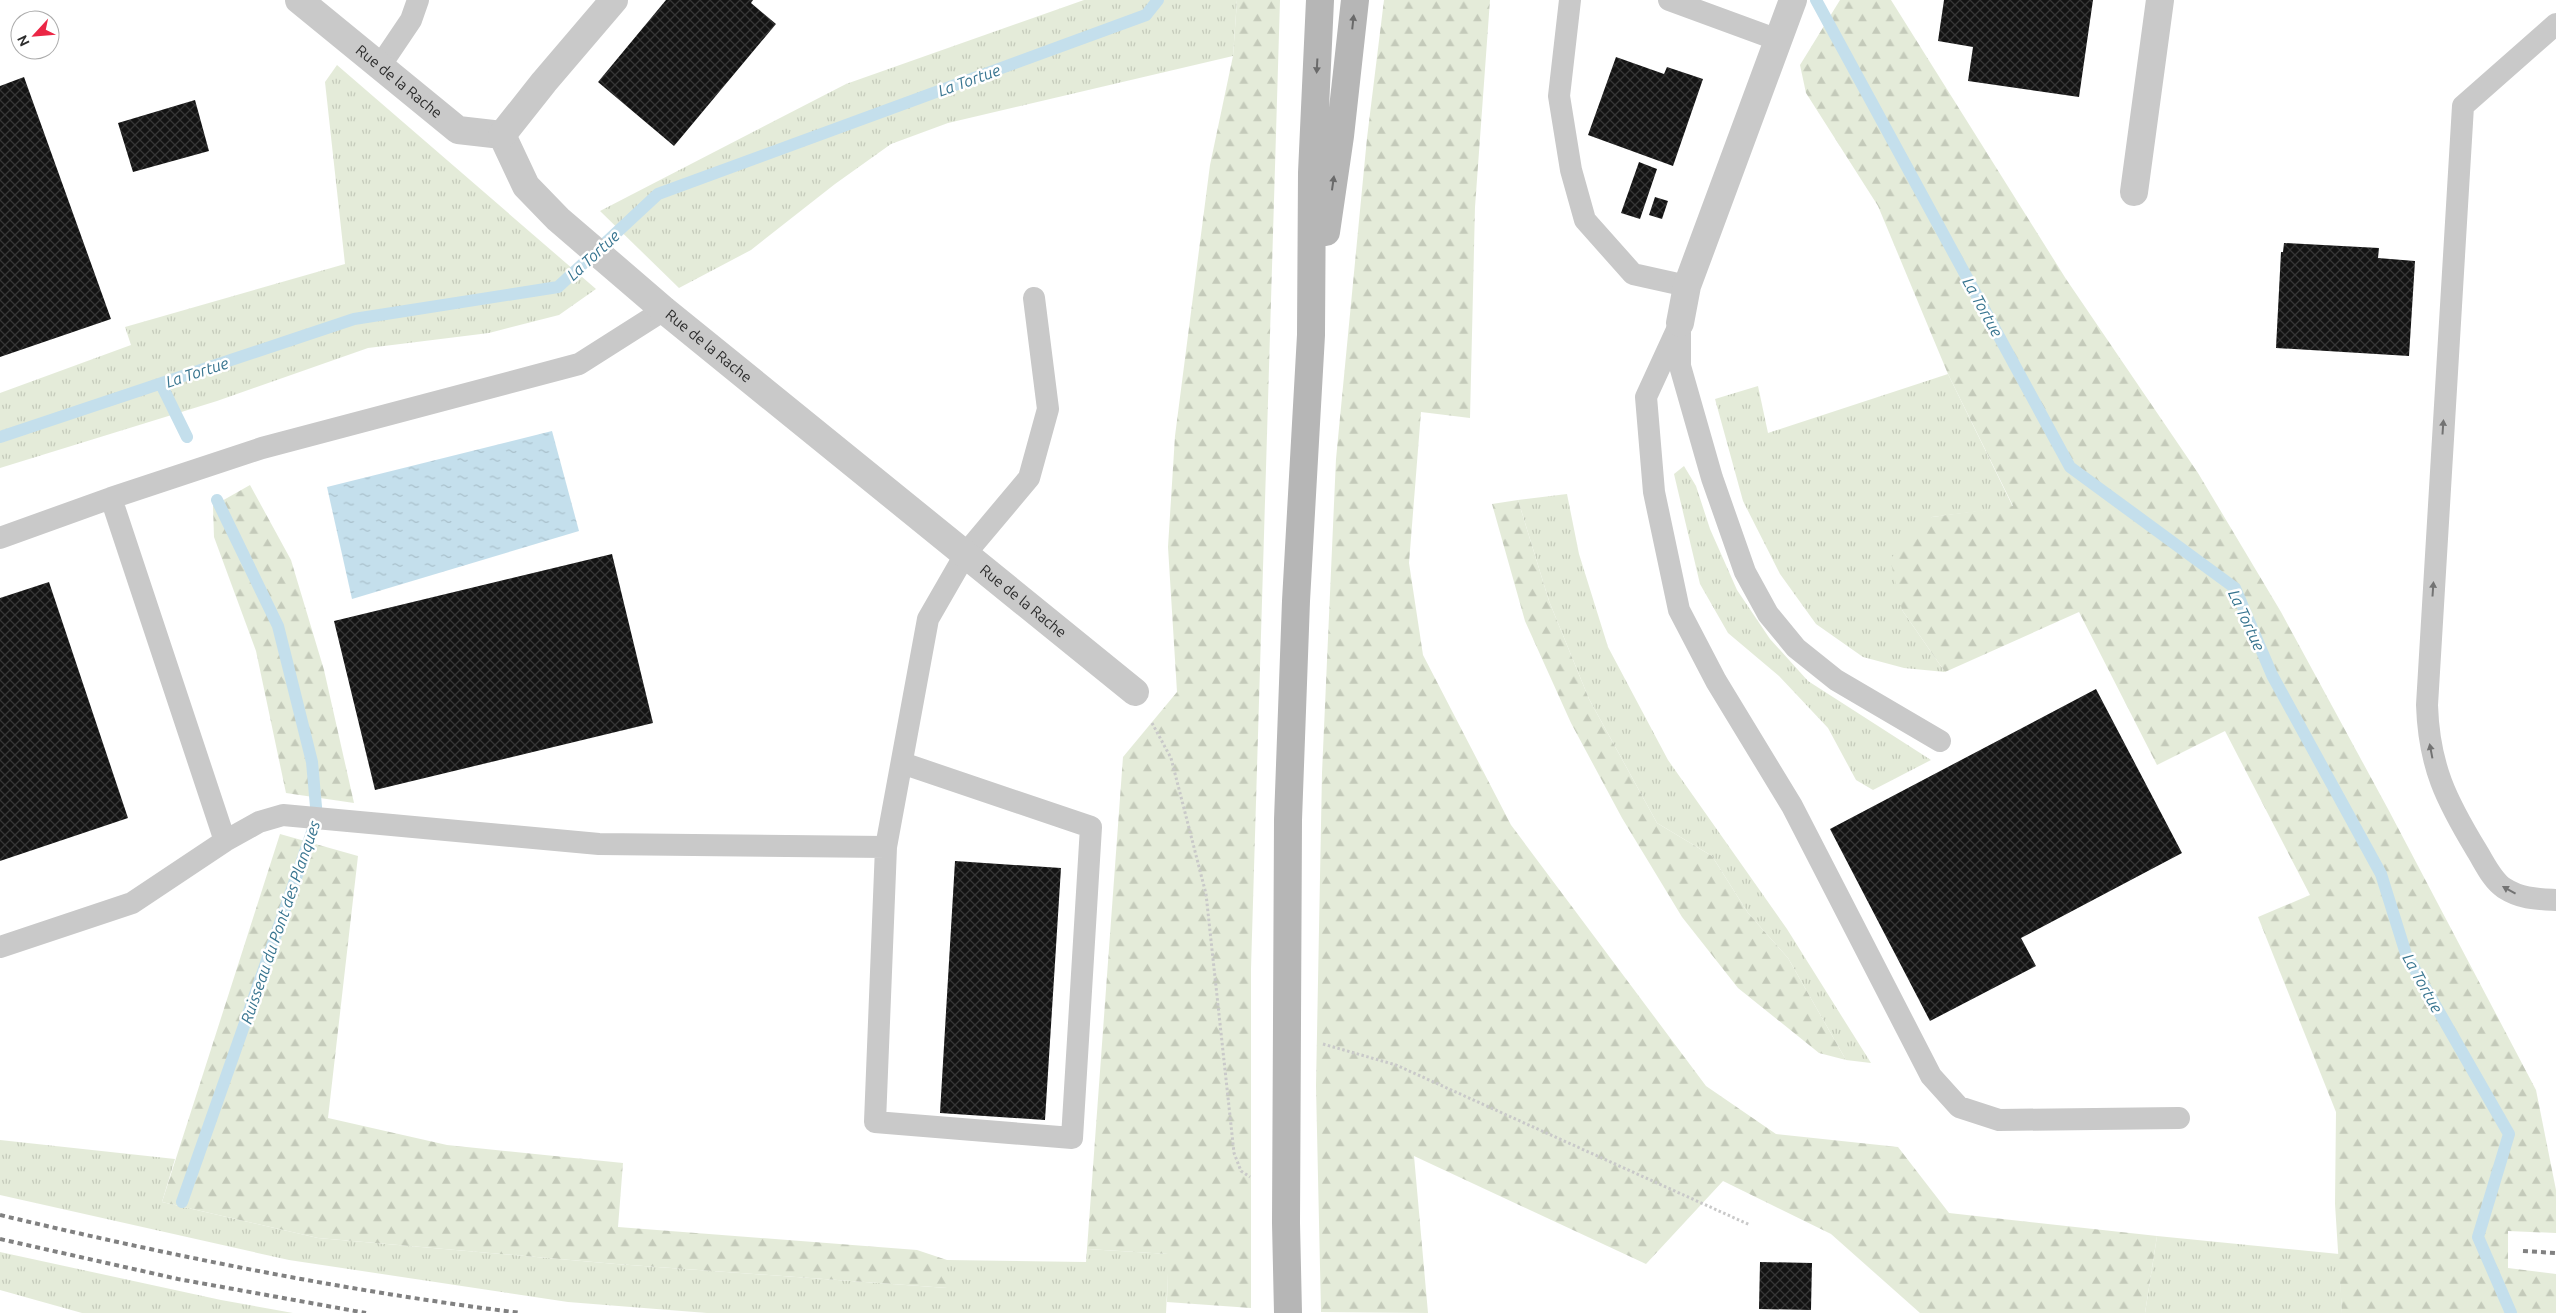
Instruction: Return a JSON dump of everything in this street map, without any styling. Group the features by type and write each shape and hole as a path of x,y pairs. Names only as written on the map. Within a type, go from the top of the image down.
{"main road":[{"path":"1288,1313 1286,1034 1288,820 1296,601 1311,335 1312,173 1320,0"},
{"path":"1311,335 1340,136 1355,0"}],"street":[{"name":"Rue de la Rache","path":"299,0 458,130 502,135 526,186 558,219 664,310 966,553 1135,692"},
{"path":"502,135 544,82 614,0"},
{"path":"2134,192 2160,0"},
{"path":"1680,323 1687,286 1791,5"}],"lane":[{"path":"380,66 411,20 418,0"},
{"path":"1570,0 1560,96 1571,170 1585,220 1633,274 1687,286"},
{"path":"1669,0 1778,40"},
{"path":"2556,24 2463,106 2427,705 2430,746 2442,788 2458,821 2492,875 2502,887 2520,896 2556,900"},
{"path":"902,763 1091,827 1072,1138 875,1122 886,847 928,619 966,553 1029,478 1048,409 1034,298"},
{"path":"0,538 111,498 262,448 579,364 664,310"},
{"path":"1680,323 1680,366 1709,470 1745,572 1768,614 1796,648 1836,680 1940,741"},
{"path":"1680,323 1646,397 1654,492 1679,610 1716,681 1792,806 1931,1076 1959,1107 1999,1120 2179,1118"},
{"path":"111,498 225,841"},
{"path":"0,947 132,903 225,841 259,822 283,815 599,844 886,847"}],"path":[{"path":"1135,692 1171,758 1206,894 1234,1153 1241,1171 1252,1179"},
{"path":"1286,1034 1396,1066 1750,1225"}],"green space":[{"path":"1084,0 1237,0 1233,56 948,123 891,144 835,184 751,250 679,288 600,211 846,84"},
{"path":"1237,0 1280,0 1251,969 1251,1308 1167,1302 1168,1254 1087,1249 1123,757 1177,692 1168,547 1175,436 1210,165 1233,56"},
{"path":"1384,0 1490,0 1475,207 1470,418 1421,412 1409,563 1423,655 1511,825 1706,1086 1776,1134 1898,1147 1949,1213 2157,1236 2145,1313 1920,1313 1831,1234 1723,1181 1646,1264 1414,1156 1428,1313 1321,1312 1316,1086 1322,773 1336,459 1367,138"},
{"path":"1840,0 1891,0 2066,279 2198,473 2281,612 2388,809 2536,1090 2556,1190 2556,1233 2508,1231 2508,1268 2556,1274 2556,1313 2342,1313 2335,1204 2336,1112 2258,917 2310,895 2225,731 2157,765 2079,612 1945,672 1902,610 1890,559 1932,517 2013,506 1948,374 1878,206 1806,93 1800,65"},
{"path":"337,65 596,289 559,315 489,333 368,348 217,401 0,468 0,393 131,345 125,327 345,264 325,82"},
{"path":"1948,374 2013,507 1932,517 1902,610 1945,672 1904,668 1863,657 1816,624 1780,574 1743,501 1715,399 1758,386 1768,433"},
{"path":"1684,466 1696,486 1710,529 1737,590 1770,639 1808,681 1931,760 1873,790 1856,780 1828,728 1779,676 1728,633 1700,584 1674,474"},
{"path":"250,485 291,560 324,670 354,803 286,793 256,651 214,537 213,506"},
{"path":"1567,494 1579,554 1608,647 1668,760 1787,929 1871,1063 1846,1060 1788,958 1748,913 1712,856 1657,823 1589,699 1549,601 1518,500"},
{"path":"1518,500 1549,601 1589,699 1657,823 1712,856 1748,913 1788,958 1846,1060 1819,1053 1738,988 1682,917 1622,818 1571,723 1525,621 1492,504"},
{"path":"280,834 358,856 328,1118 447,1145 623,1163 618,1227 917,1250 947,1260 947,1288 616,1264 318,1238 162,1202"},
{"path":"0,1140 175,1159 162,1202 318,1238 616,1264 947,1288 947,1260 1086,1262 1087,1249 1169,1254 1166,1313 707,1313 568,1302 289,1260 0,1195"},
{"path":"2157,1236 2339,1254 2342,1313 2145,1313"},
{"path":"0,1252 221,1300 293,1313 82,1313 0,1290"}],"water":[{"path":"552,431 579,531 352,599 327,487"}],"building":[{"path":"666,0 753,0 751,3 776,24 674,146 598,82"},
{"path":"1944,0 2093,0 2079,97 1968,81 1973,47 1938,41"},
{"path":"1616,57 1664,74 1667,67 1703,79 1673,166 1588,135"},
{"path":"24,77 111,319 0,357 0,86"},
{"path":"195,100 209,151 133,172 118,123"},
{"path":"1639,162 1657,169 1640,219 1621,213"},
{"path":"1655,197 1668,201 1662,219 1649,215"},
{"path":"2284,243 2379,248 2378,258 2415,261 2409,356 2276,348 2281,252 2283,252"},
{"path":"612,554 653,723 375,790 334,621"},
{"path":"49,582 128,818 0,861 0,598"},
{"path":"2096,689 2182,853 2021,938 2036,966 1930,1021 1830,829"},
{"path":"955,861 1061,868 1045,1120 940,1113"},
{"path":"1760,1262 1812,1263 1811,1310 1759,1309"}],"waterway":[{"name":"La Tortue","path":"0,437 354,319 558,287 658,194 1146,15 1158,0"},
{"name":"La Tortue","path":"1816,0 2070,467 2235,588 2272,675 2381,874 2406,954 2509,1134 2478,1237 2511,1313"},
{"name":"Ruisseau du Pont des Planques","path":"161,384 187,437"},
{"name":"Ruisseau du Pont des Planques","path":"182,1202 317,818 312,762 278,626 217,500"}],"railway":[{"path":"0,1215 129,1245 259,1271 390,1294 521,1313"},
{"path":"0,1239 178,1279 366,1313"},
{"path":"2523,1251 2556,1253"}]}
